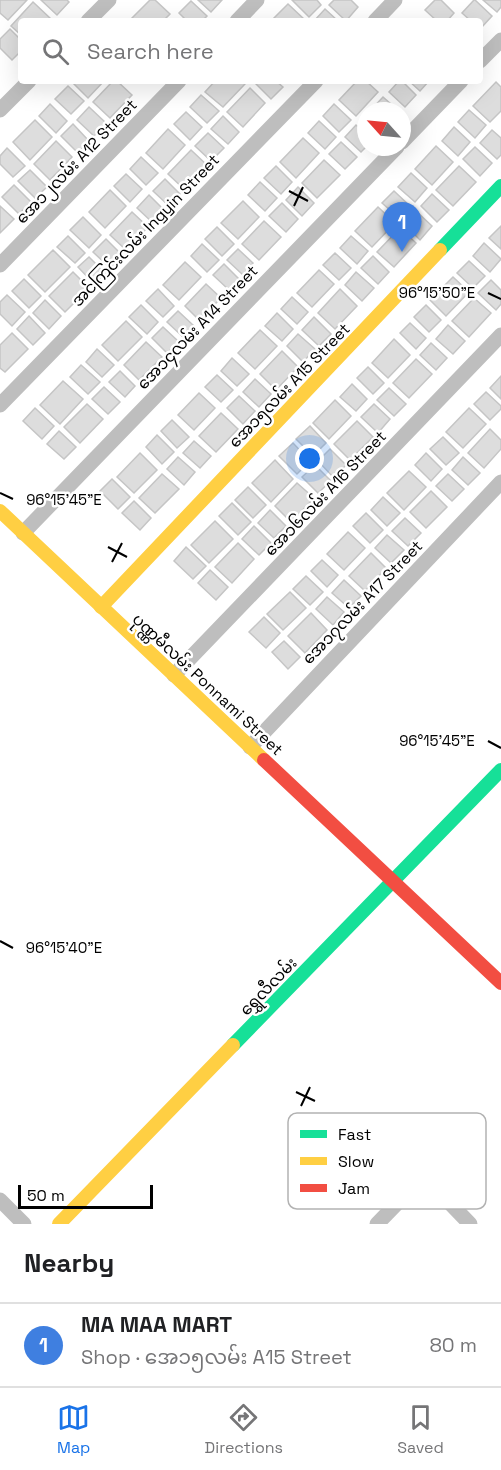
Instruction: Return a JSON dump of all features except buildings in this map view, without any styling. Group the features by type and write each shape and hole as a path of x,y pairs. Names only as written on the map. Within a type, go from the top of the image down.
{"street":[{"path":"91,18 109,0"},
{"path":"240,18 257,0"},
{"path":"378,18 395,0"},
{"path":"483,59 501,40"},
{"path":"0,110 26,84"},
{"name":"အေ၁၂လမ်း A12 Street","path":"0,265 175,84"},
{"name":"အင်ကြင်းလမ်း Ingyin Street","path":"0,405 313,84"},
{"path":"411,133 458,84"},
{"name":"အေ၁၄လမ်း A14 Street","path":"23,533 388,156"},
{"name":"အေ၁၅လမ်း A15 Street","path":"101,607 501,186"},
{"name":"အေ၁၆လမ်း A16 Street","path":"174,675 501,335"},
{"name":"အေ၁၇လမ်း A17 Street","path":"250,747 501,482"},
{"name":"ပုဏ္ဏမီလမ်း Ponnami Street","path":"0,511 501,983"},
{"name":"ရွှေလီလမ်း","path":"59,1224 501,770"},
{"path":"0,1200 24,1224"},
{"path":"377,1224 392,1209"},
{"path":"456,1209 470,1224"}],"traffic: fast":[{"path":"440,250 501,186"},
{"path":"233,1045 501,770"}],"traffic: slow":[{"path":"101,607 440,250"},
{"path":"0,511 264,760"},
{"path":"59,1224 233,1045"}],"traffic: jam":[{"path":"264,760 501,983"}],"place":[{"name":"MA MAA MART","path":"402,252"}]}
